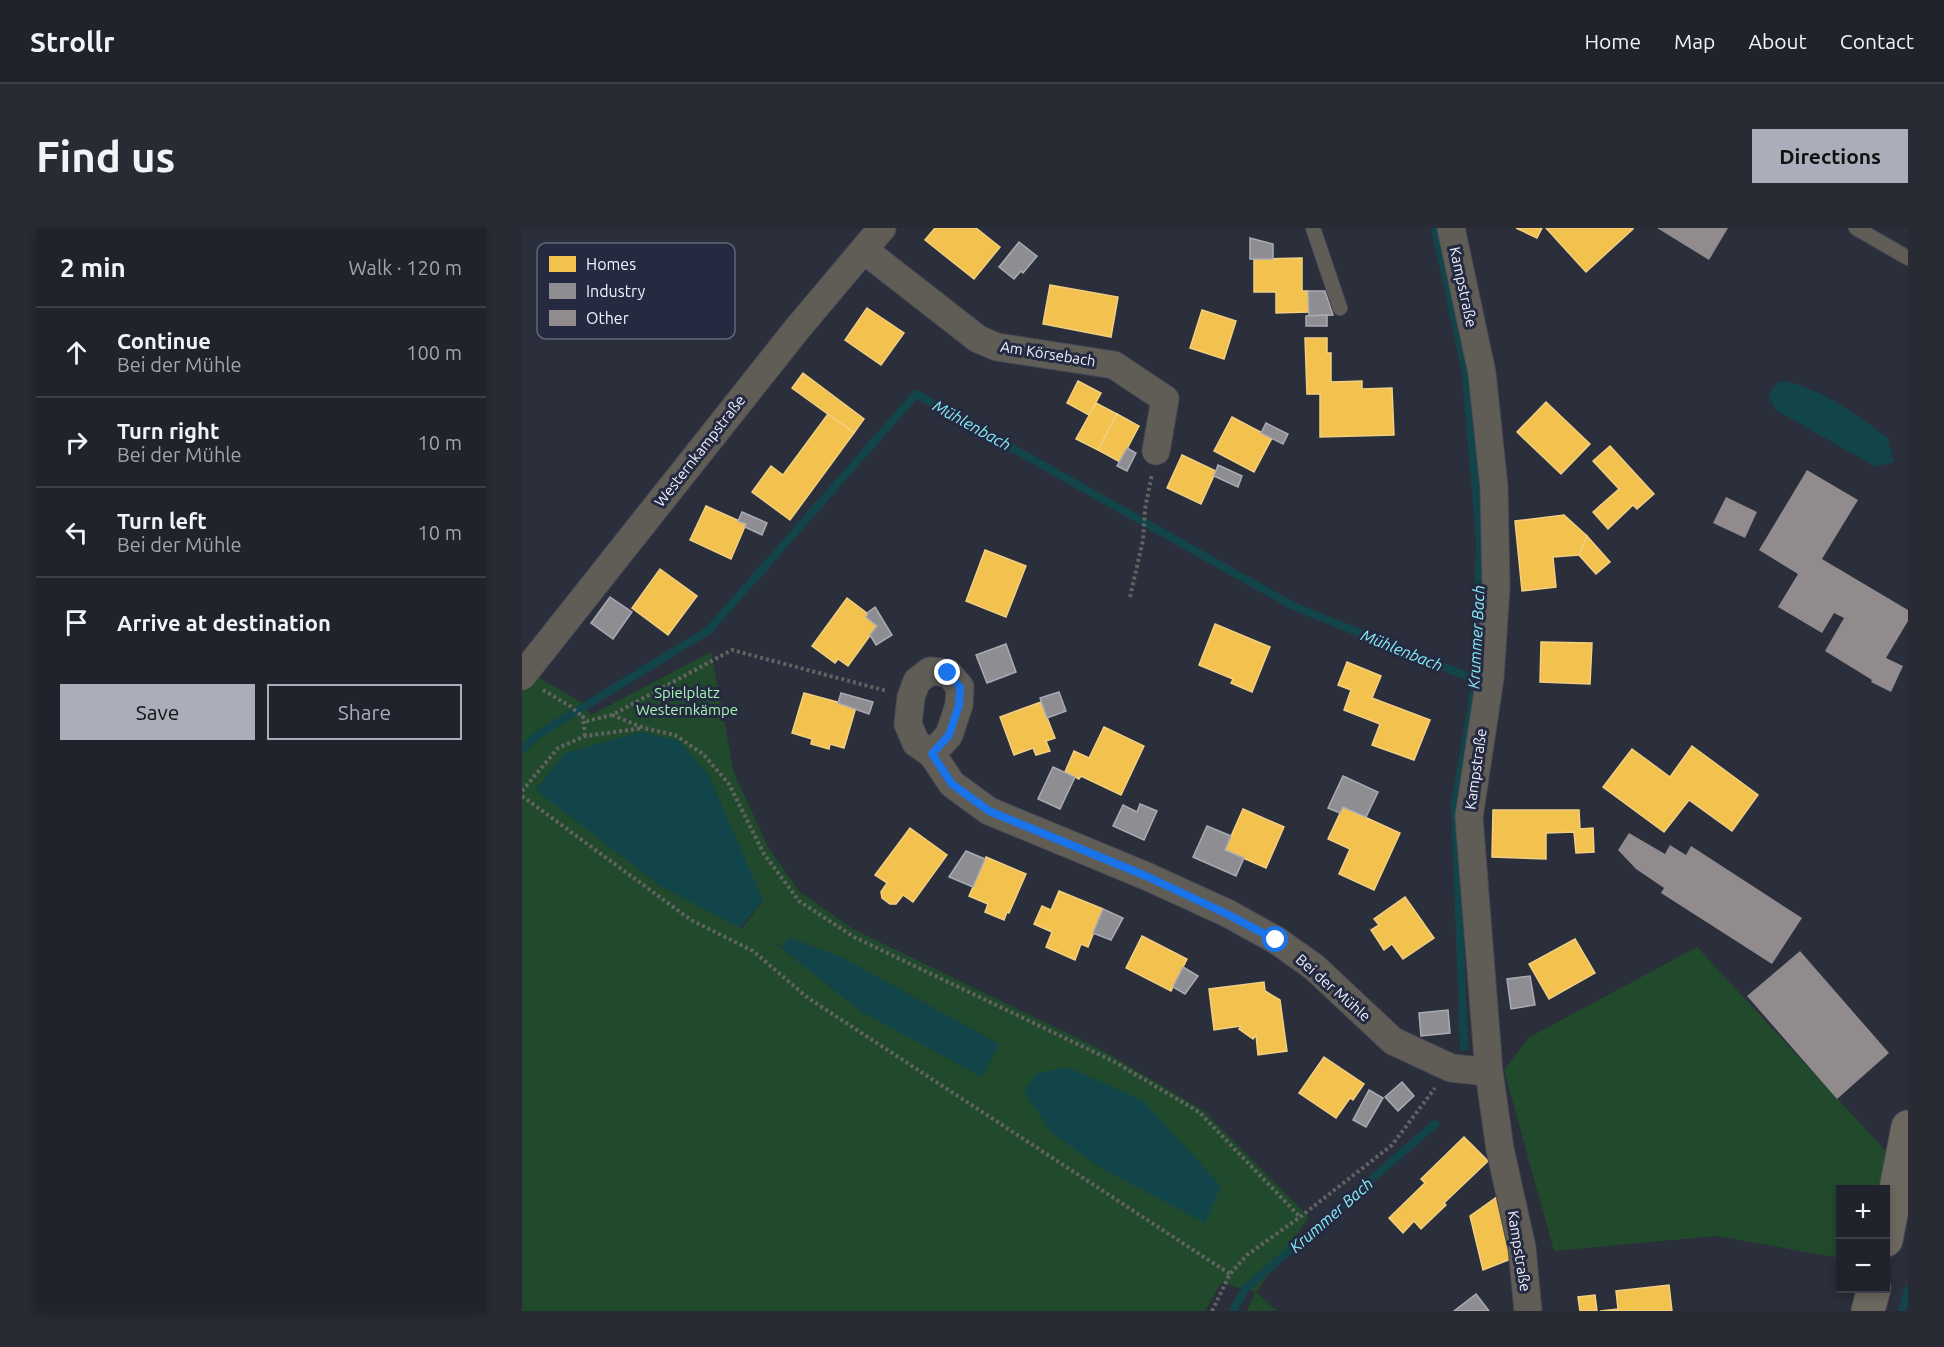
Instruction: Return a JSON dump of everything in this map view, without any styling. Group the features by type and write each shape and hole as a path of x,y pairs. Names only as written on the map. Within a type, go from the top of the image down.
{"street":[{"name":"Westernkampstraße","path":"522,676 789,339 882,228"},
{"name":"Kampstraße","path":"1451,228 1482,373 1494,487 1496,586 1490,678 1469,817 1489,1072 1500,1149 1522,1248 1528,1311"},
{"name":"Am Körsebach","path":"864,250 978,339 997,347 1114,365 1166,399 1156,451"},
{"path":"911,697 917,681 930,671 948,673 960,687 959,705 949,735 932,754"},
{"name":"Bei der Mühle","path":"911,697 908,724 916,742 932,754 952,784 989,811 1146,876 1227,914 1276,940 1314,967 1393,1041 1451,1068 1489,1072"},
{"path":"1886,1239 1908,1127"},
{"path":"1868,1311 1873,1293"}],"lane":[{"path":"1313,228 1340,308"},
{"path":"1856,228 1908,258"}],"path":[{"path":"1130,597 1143,540 1156,451"},
{"path":"570,706 587,721 612,716 732,650 911,697"},
{"path":"612,716 644,728 675,735 703,754 729,784 764,854 799,901 854,937 1113,1061 1199,1112 1300,1217"},
{"path":"583,717 585,736"},
{"path":"522,791 558,748 585,736 644,728"},
{"path":"522,796 691,920 753,951 808,998 1230,1274"},
{"path":"1212,1311 1230,1274 1247,1255 1392,1145 1451,1068"}],"green space":[{"name":"Spielplatz Westernkämpe","path":"711,652 734,773 769,849 800,892 853,929 1102,1050 1203,1110 1309,1217 1256,1292 1277,1311 1247,1311 1255,1292 1221,1283 1205,1311 522,1311 522,690 534,675 581,702 591,715","holes":["641,732 709,776 763,901 742,928 659,885 536,789 566,753","790,938 841,957 999,1044 982,1076 862,1012 769,941 782,947"]},
{"path":"1697,947 1886,1151 1880,1185 1836,1185 1836,1257 1716,1236 1554,1251 1504,1070 1528,1038"}],"shaded area":[{"path":"1785,381 1827,397 1888,438 1894,462 1876,467 1776,410 1768,395 1777,383"},
{"path":"641,732 680,741 709,776 763,900 740,928 659,885 536,790 565,753"},
{"path":"789,938 841,957 999,1044 982,1077 862,1012 781,948"},
{"path":"1067,1067 1142,1100 1221,1186 1205,1223 1099,1167 1051,1132 1024,1091 1036,1074"}],"building: Homes":[{"path":"935,228 976,228 1000,247 974,279 925,240"},
{"path":"1516,228 1542,228 1537,238"},
{"path":"1546,228 1632,228 1633,229 1586,272"},
{"path":"1302,258 1302,291 1308,291 1309,312 1276,313 1276,292 1254,292 1254,259"},
{"path":"1050,285 1118,297 1111,337 1043,324"},
{"path":"867,308 904,333 881,365 845,340"},
{"path":"1202,310 1236,321 1224,359 1190,348"},
{"path":"1305,338 1327,338 1327,353 1331,353 1331,382 1362,381 1362,389 1392,388 1394,435 1320,437 1320,394 1307,394"},
{"path":"803,373 864,419 854,433 792,388"},
{"path":"1078,381 1101,393 1089,415 1067,403"},
{"path":"1546,402 1590,444 1561,474 1517,432"},
{"path":"1096,403 1117,414 1098,450 1076,439"},
{"path":"828,414 854,433 790,520 752,492 771,466 783,475"},
{"path":"1117,414 1139,426 1120,462 1098,450"},
{"path":"1232,417 1272,438 1254,472 1214,451"},
{"path":"1610,446 1654,494 1637,509 1633,505 1608,529 1593,512 1619,489 1593,461"},
{"path":"1182,455 1216,471 1201,504 1167,488"},
{"path":"706,506 746,524 731,559 690,540"},
{"path":"1564,515 1587,536 1579,555 1553,557 1556,587 1522,591 1515,521"},
{"path":"1587,536 1610,562 1596,574 1579,555"},
{"path":"985,550 1026,566 1006,617 966,601"},
{"path":"660,569 697,596 668,635 632,608"},
{"path":"847,598 868,614 866,617 877,626 848,666 838,659 835,663 812,646"},
{"path":"1215,624 1270,647 1252,692 1231,683 1233,679 1199,665"},
{"path":"1541,642 1592,643 1590,684 1540,682"},
{"path":"1347,662 1381,676 1372,698 1430,720 1414,760 1372,745 1380,724 1344,710 1351,690 1338,685"},
{"path":"804,693 856,707 844,748 830,744 829,749 811,744 812,739 792,733"},
{"path":"1041,702 1055,738 1046,741 1050,751 1036,755 1033,748 1014,755 1000,717"},
{"path":"1104,727 1144,746 1121,795 1081,776 1079,779 1065,772 1074,751 1089,758"},
{"path":"1692,746 1758,795 1732,831 1689,800 1664,832 1603,787 1632,749 1670,777"},
{"path":"1343,807 1400,833 1374,890 1339,874 1350,849 1328,839"},
{"path":"1243,809 1284,827 1266,868 1225,850"},
{"path":"1493,810 1579,810 1580,829 1593,828 1594,852 1576,853 1574,832 1546,833 1546,859 1492,857"},
{"path":"910,828 947,855 913,902 903,895 896,904 890,904 882,898 881,892 887,883 875,875"},
{"path":"986,857 1026,874 1004,920 985,912 988,904 969,896"},
{"path":"1059,891 1103,909 1088,947 1081,944 1075,960 1046,947 1052,932 1034,924 1042,906 1051,910"},
{"path":"1405,897 1434,938 1403,959 1392,944 1384,950 1371,930 1379,925 1374,919"},
{"path":"1142,936 1187,959 1171,991 1126,968"},
{"path":"1575,939 1595,973 1549,999 1529,964"},
{"path":"1264,982 1265,991 1280,1000 1287,1051 1258,1055 1256,1035 1253,1039 1239,1029 1241,1026 1214,1030 1209,989"},
{"path":"1324,1057 1364,1084 1353,1100 1350,1098 1336,1118 1299,1093"},
{"path":"1464,1137 1488,1161 1444,1203 1446,1205 1421,1229 1414,1221 1403,1233 1389,1218 1425,1183 1421,1179"},
{"path":"1501,1194 1516,1257 1483,1270 1470,1216"},
{"path":"1669,1285 1672,1311 1600,1311 1618,1309 1616,1291"},
{"path":"1595,1295 1597,1311 1580,1311 1578,1297"}],"building: Industry":[{"path":"1250,238 1273,244 1273,259 1250,259"},
{"path":"1019,242 1037,256 1023,273 1021,271 1014,279 999,267"},
{"path":"1308,291 1325,291 1333,315 1309,316"},
{"path":"1327,315 1327,326 1306,326 1306,316"},
{"path":"1266,423 1288,434 1283,444 1261,433"},
{"path":"1127,448 1136,453 1127,471 1117,466"},
{"path":"1218,465 1242,476 1238,487 1214,476"},
{"path":"742,512 767,523 762,535 738,521"},
{"path":"610,597 632,612 613,639 591,623"},
{"path":"875,607 892,635 876,645 870,635 877,626 866,617 867,613"},
{"path":"1006,644 1016,672 987,683 976,655"},
{"path":"1059,692 1066,711 1047,718 1040,698"},
{"path":"841,693 873,702 869,714 838,703"},
{"path":"1053,767 1075,777 1060,809 1038,799"},
{"path":"1343,776 1378,792 1366,817 1343,807 1340,813 1328,808"},
{"path":"1140,804 1157,811 1144,840 1113,826 1123,805 1137,812"},
{"path":"1207,826 1231,836 1225,850 1244,858 1236,876 1193,857"},
{"path":"966,851 985,859 973,887 949,877"},
{"path":"1103,909 1123,918 1111,940 1093,933"},
{"path":"1183,967 1198,976 1185,994 1173,987"},
{"path":"1530,976 1535,1005 1511,1009 1507,979"},
{"path":"1448,1010 1450,1033 1421,1036 1419,1013"},
{"path":"1402,1082 1414,1096 1398,1111 1385,1097"},
{"path":"1369,1090 1383,1098 1366,1127 1353,1120"},
{"path":"1476,1294 1489,1311 1454,1311"}],"building: Other":[{"path":"1657,228 1728,228 1709,260"},
{"path":"1807,470 1858,500 1822,559 1908,610 1908,621 1886,658 1903,666 1891,692 1871,682 1872,680 1825,651 1844,618 1834,613 1822,633 1778,607 1798,574 1759,550"},
{"path":"1726,497 1757,512 1745,538 1713,523"},
{"path":"1629,833 1665,854 1670,845 1686,855 1691,846 1802,918 1772,964 1661,893 1664,888 1636,869 1618,850"},
{"path":"1800,951 1889,1053 1837,1099 1747,996"}],"waterway":[{"name":"Krummer Bach","path":"1435,228 1466,372 1480,540 1476,680 1455,805 1464,1047"},
{"name":"Mühlenbach","path":"522,750 536,736 709,630 916,394 1293,606 1476,680"},
{"name":"Krummer Bach","path":"1233,1311 1245,1289 1435,1124"},
{"path":"1902,1311 1908,1290"}],"route":[{"path":"948,673 960,687 959,705 949,735 932,754 952,784 989,811 1146,876 1276,940"}]}
